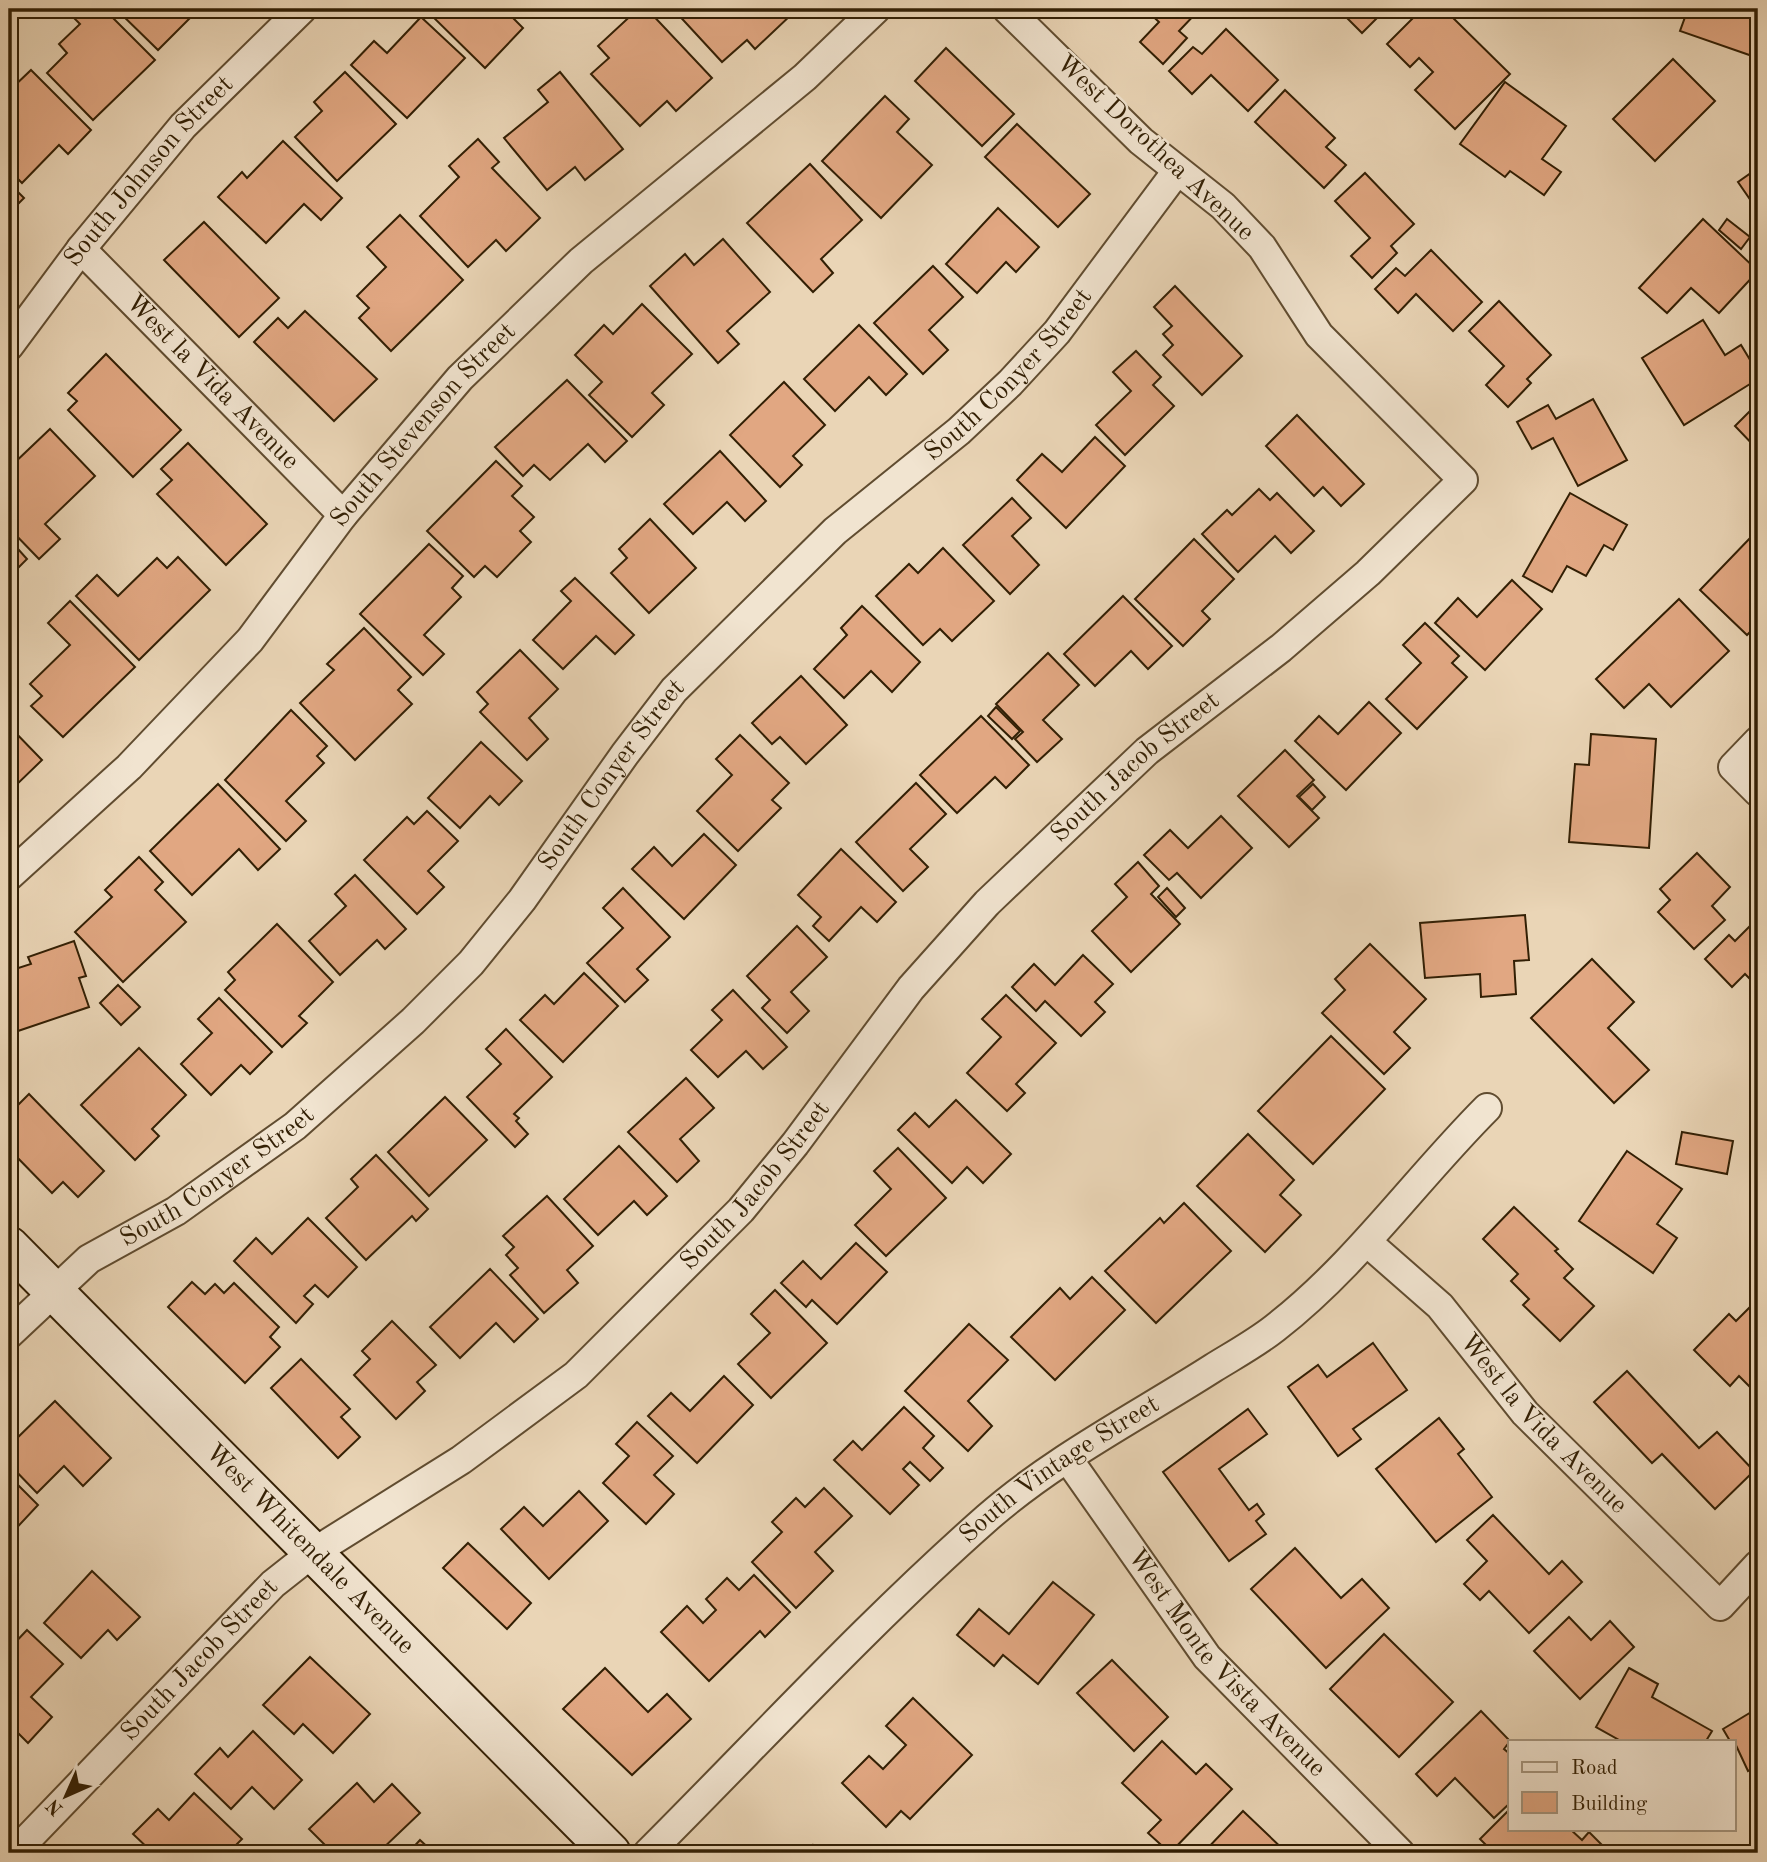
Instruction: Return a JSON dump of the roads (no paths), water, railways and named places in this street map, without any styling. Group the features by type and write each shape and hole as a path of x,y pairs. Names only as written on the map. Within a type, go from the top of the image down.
{"street":[{"name":"South Johnson Street","path":"9,346 81,249 183,126 302,9"},
{"name":"South Stevenson Street","path":"9,876 129,767 250,640 343,515 460,378 581,261 805,77 876,9"},
{"name":"West Dorothea Avenue","path":"1007,9 1142,142 1223,206 1262,247 1319,335 1463,480"},
{"name":"South Conyer Street","path":"9,1334 53,1290 103,1249 176,1211 296,1126 413,1021 471,963 522,900 674,690 835,531 959,431 1010,383 1057,332 1146,217 1177,172"},
{"name":"West la Vida Avenue","path":"81,249 343,515"},
{"name":"South Jacob Street","path":"14,1853 273,1584 312,1554 461,1460 576,1376 741,1210 795,1143 911,988 987,903 1147,751 1291,639 1368,573 1463,480"},
{"path":"1758,741 1733,766 1758,792"},
{"name":"South Vintage Street","path":"649,1853 911,1588 989,1516 1068,1459 1273,1330 1324,1286 1367,1242 1446,1149 1487,1108"},
{"name":"West la Vida Avenue","path":"1367,1242 1440,1306 1525,1413 1720,1606 1758,1565"},
{"name":"West Whitendale Avenue","path":"9,1246 611,1853"},
{"name":"West Monte Vista Avenue","path":"1068,1459 1207,1657 1400,1853"}]}
